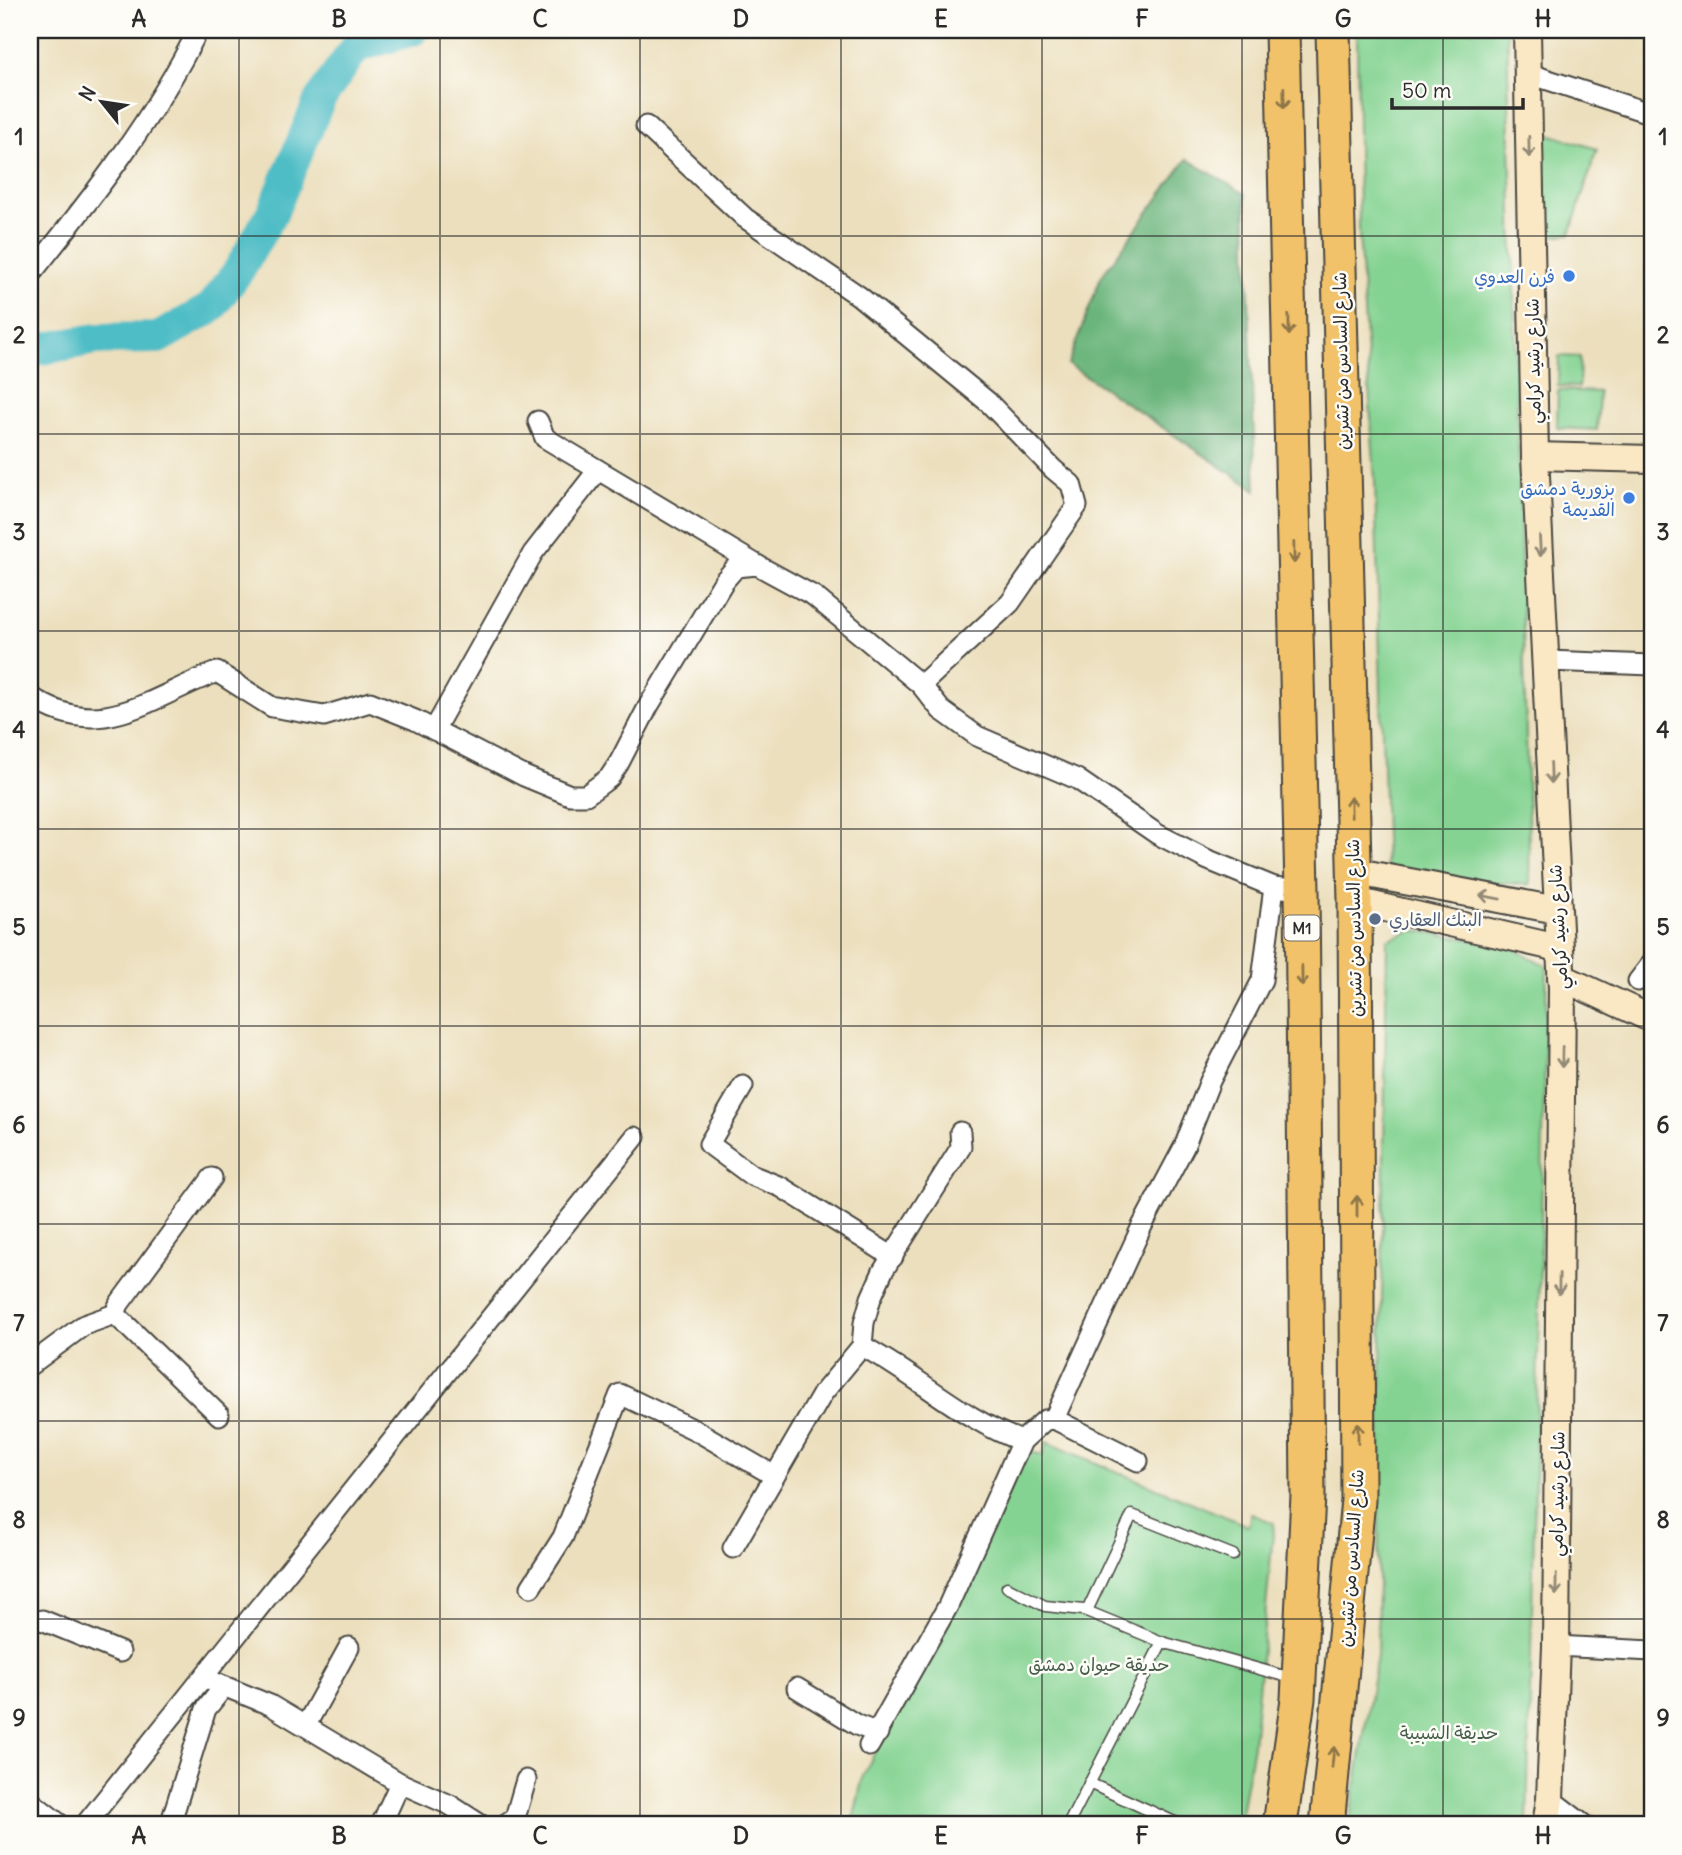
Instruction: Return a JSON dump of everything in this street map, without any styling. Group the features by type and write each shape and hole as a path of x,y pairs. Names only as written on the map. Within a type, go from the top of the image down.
{"highway":[{"name":"M1","path":"1280,1825 1298,1680 1308,1495 1288,888 1282,30"},
{"name":"شارع السادس من تشرين","path":"1327,1825 1359,1500 1354,886 1333,30"}],"main road":[{"name":"شارع رشيد كرامي","path":"1527,30 1535,456 1548,661 1558,948 1562,983 1556,1646 1550,1799 1546,1825"},
{"path":"1535,456 1652,459"},
{"path":"1354,886 1557,910"},
{"path":"1354,886 1558,948"},
{"path":"1562,983 1652,1020"},
{"path":"1562,983 1652,1032"}],"street":[{"path":"30,275 114,166 182,61 198,30"},
{"path":"1527,74 1652,114"},
{"path":"646,126 703,183 745,218 859,296 988,402 1053,470 1071,484 1077,506 1010,603 921,685"},
{"path":"538,421 545,438 757,565 814,596 921,685 941,710 977,736 1077,779 1157,834 1228,869 1288,888 1262,980 1210,1081 1184,1147 1142,1226 1054,1419"},
{"path":"434,730 533,554 598,470"},
{"path":"30,696 60,713 93,718 138,709 217,672 272,708 324,716 370,702 434,730 524,776 570,794 586,795 596,790 619,763 649,705 724,581 736,567 757,565"},
{"path":"1548,661 1652,665"},
{"path":"1638,981 1652,963"},
{"path":"743,1086 709,1144 751,1175 782,1186 893,1257"},
{"path":"733,1548 822,1393 862,1346 863,1324 870,1298 961,1147 960,1132"},
{"path":"85,1825 635,1137"},
{"path":"30,1365 83,1325 115,1314 119,1304 212,1178"},
{"path":"115,1314 219,1415"},
{"path":"862,1346 891,1361 968,1415 1022,1441"},
{"path":"531,1587 567,1527 620,1394 697,1431 773,1475"},
{"path":"797,1688 857,1724 873,1739 948,1606 1022,1441 1045,1420 1054,1419 1138,1461"},
{"path":"30,1622 42,1620 120,1652"},
{"path":"1556,1646 1652,1651"},
{"path":"306,1725 349,1647"},
{"path":"204,1678 222,1688 270,1705 400,1783 450,1805 481,1825"},
{"path":"170,1825 206,1709 222,1688"},
{"path":"515,1823 526,1780"},
{"path":"381,1825 400,1783"},
{"path":"1550,1799 1584,1825"},
{"path":"30,1801 61,1825"}],"lane":[{"path":"1087,1611 1132,1515 1233,1555"},
{"path":"1007,1587 1045,1606 1087,1611 1162,1642 1298,1680"},
{"path":"1068,1825 1162,1642"},
{"path":"1089,1783 1181,1825"}],"green space":[{"path":"1357,30 1507,30 1530,885 1386,874 1375,481 1359,233"},
{"path":"1539,131 1597,149 1570,234 1542,237"},
{"path":"1187,159 1245,194 1256,490 1068,364 1101,277"},
{"path":"1559,356 1580,357 1579,387 1558,386"},
{"path":"1558,390 1599,392 1597,430 1557,428"},
{"name":"حديقة الشبيبة","path":"1412,930 1506,945 1547,966 1527,1825 1349,1825 1377,1655 1387,940"},
{"name":"حديقة حيوان دمشق","path":"1046,1442 1248,1526 1251,1514 1274,1523 1253,1745 1239,1825 852,1825 863,1776 1026,1451 1043,1455"}],"waterway":[{"path":"30,351 97,339 158,338 211,308 239,270 273,211 320,99 356,47 413,30"}],"place":[{"name":"فرن العدوي","path":"1569,276"},
{"name":"بزورية دمشق القديمة","path":"1629,498"},
{"name":"البنك العقاري","path":"1375,919"}]}
